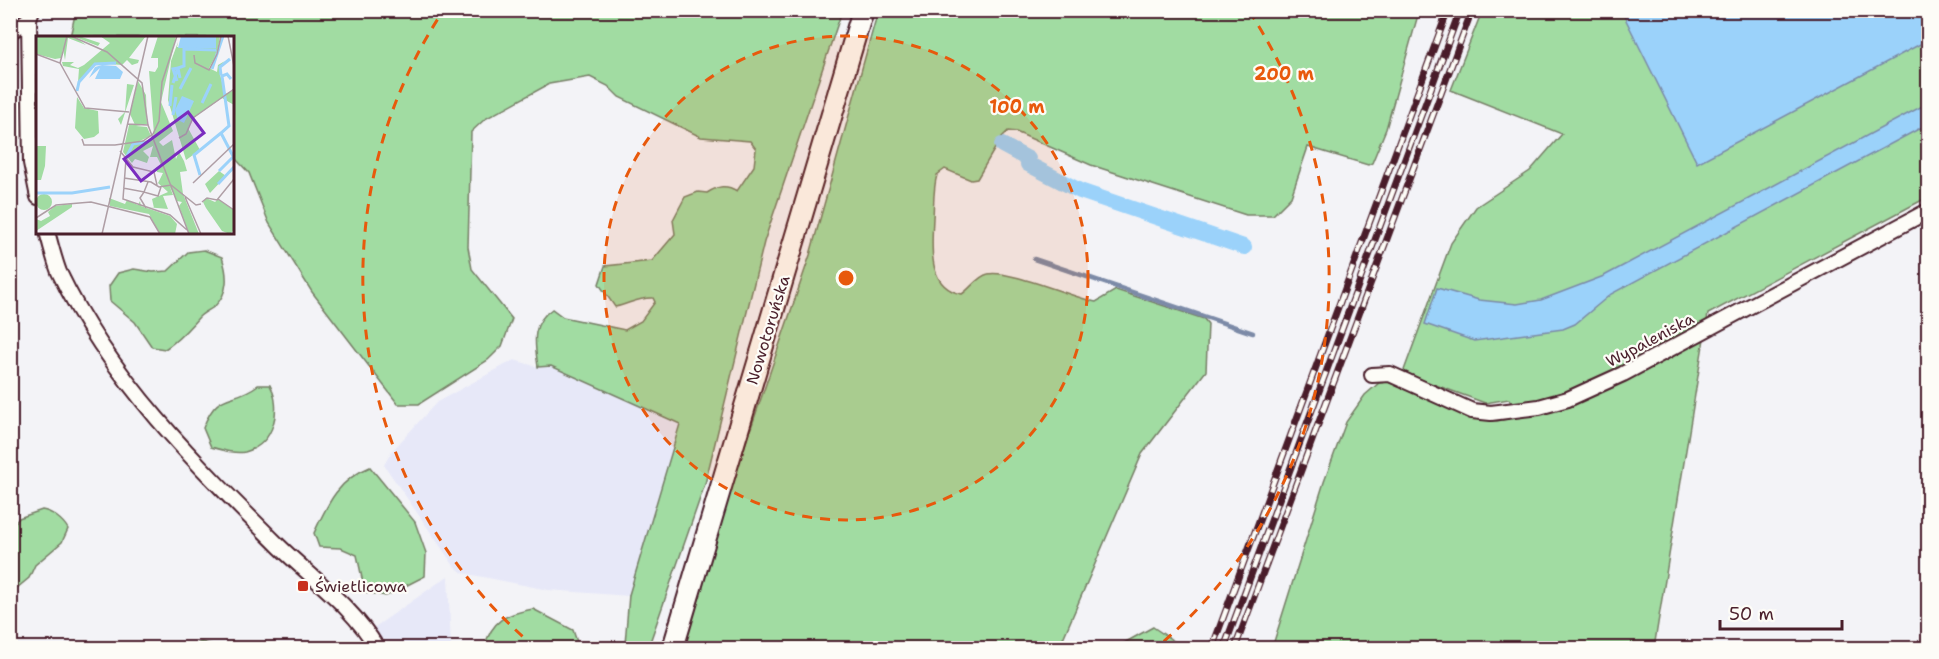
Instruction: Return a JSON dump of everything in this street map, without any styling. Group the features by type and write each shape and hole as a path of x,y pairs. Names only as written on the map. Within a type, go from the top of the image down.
{"main road":[{"name":"Nowotoruńska","path":"673,648 863,10"}],"street":[{"path":"10,32 30,15"},
{"path":"30,15 31,163 36,187"},
{"name":"Wypaleniska","path":"1371,375 1384,373 1397,376 1472,411 1491,413 1539,407 1568,399 1623,374 1929,210"},
{"path":"49,234 58,270 79,308 140,397 234,501 354,618 377,648"}],"shaded area":[{"path":"514,360 538,367 551,365 680,424 629,596 548,590 463,573 454,566 384,465 392,451 437,402"},
{"path":"448,576 451,648 377,648 372,629"}],"green space":[{"path":"76,10 842,11 764,242 705,484 648,648 622,648 625,644 629,595 680,424 551,366 538,367 537,328 540,321 552,309 563,317 625,330 641,321 655,302 653,298 615,307 599,284 605,266 652,261 675,234 673,220 685,197 698,192 707,193 722,187 729,187 737,191 754,166 756,149 750,141 701,137 619,97 608,86 590,77 549,84 485,119 471,132 468,247 472,269 512,319 502,346 488,360 419,404 398,404 312,292 269,223 249,173 234,157 234,36 70,36"},
{"path":"878,11 1415,11 1418,15 1386,129 1372,163 1368,165 1308,147 1291,197 1273,215 1246,215 1091,165 1016,132 1008,131 1001,138 977,179 971,180 945,169 937,175 932,252 937,274 950,290 962,294 984,275 997,274 1024,279 1096,302 1116,290 1204,319 1208,324 1206,371 1142,454 1059,648 682,648 739,463 810,255"},
{"path":"1482,11 1928,11 1928,197 1708,314 1654,648 1272,648 1324,482 1346,422 1365,395 1379,383 1388,382 1472,418 1497,421 1518,417 1509,399 1485,403 1403,373 1451,243 1476,207 1530,171 1562,134 1451,90"},
{"path":"204,250 222,257 226,283 220,301 201,315 170,346 165,349 152,347 135,322 110,301 109,286 118,273 134,269 153,272 168,271 188,252"},
{"path":"258,385 270,385 275,404 273,424 263,441 255,448 245,452 211,447 203,428 214,408 226,399 240,395"},
{"path":"370,467 415,522 426,553 425,576 386,596 365,592 357,555 341,548 319,547 314,533 335,494 359,472"},
{"path":"42,510 56,516 68,529 62,542 35,565 29,578 11,593 11,528 19,518"},
{"path":"533,609 573,630 579,648 484,648 491,631 501,620 515,613"},
{"path":"1153,627 1175,642 1172,648 1115,648"},
{"path":"201,642 225,648 187,648"}],"water":[{"path":"1624,11 1928,11 1928,40 1697,163 1623,14"},
{"path":"1928,103 1928,124 1611,294 1575,324 1563,329 1474,341 1425,324 1437,288 1479,300 1517,304 1541,300 1604,276"}],"waterway":[{"path":"10,14 18,10"},
{"path":"1002,145 1028,159 1028,164 1080,191 1244,247"},
{"path":"1034,259 1253,333"}],"railway":[{"path":"1212,648 1448,10"},
{"path":"1224,648 1460,10"},
{"path":"1235,648 1472,10"}],"place":[{"name":"Świetlicowa","path":"303,586"}]}
